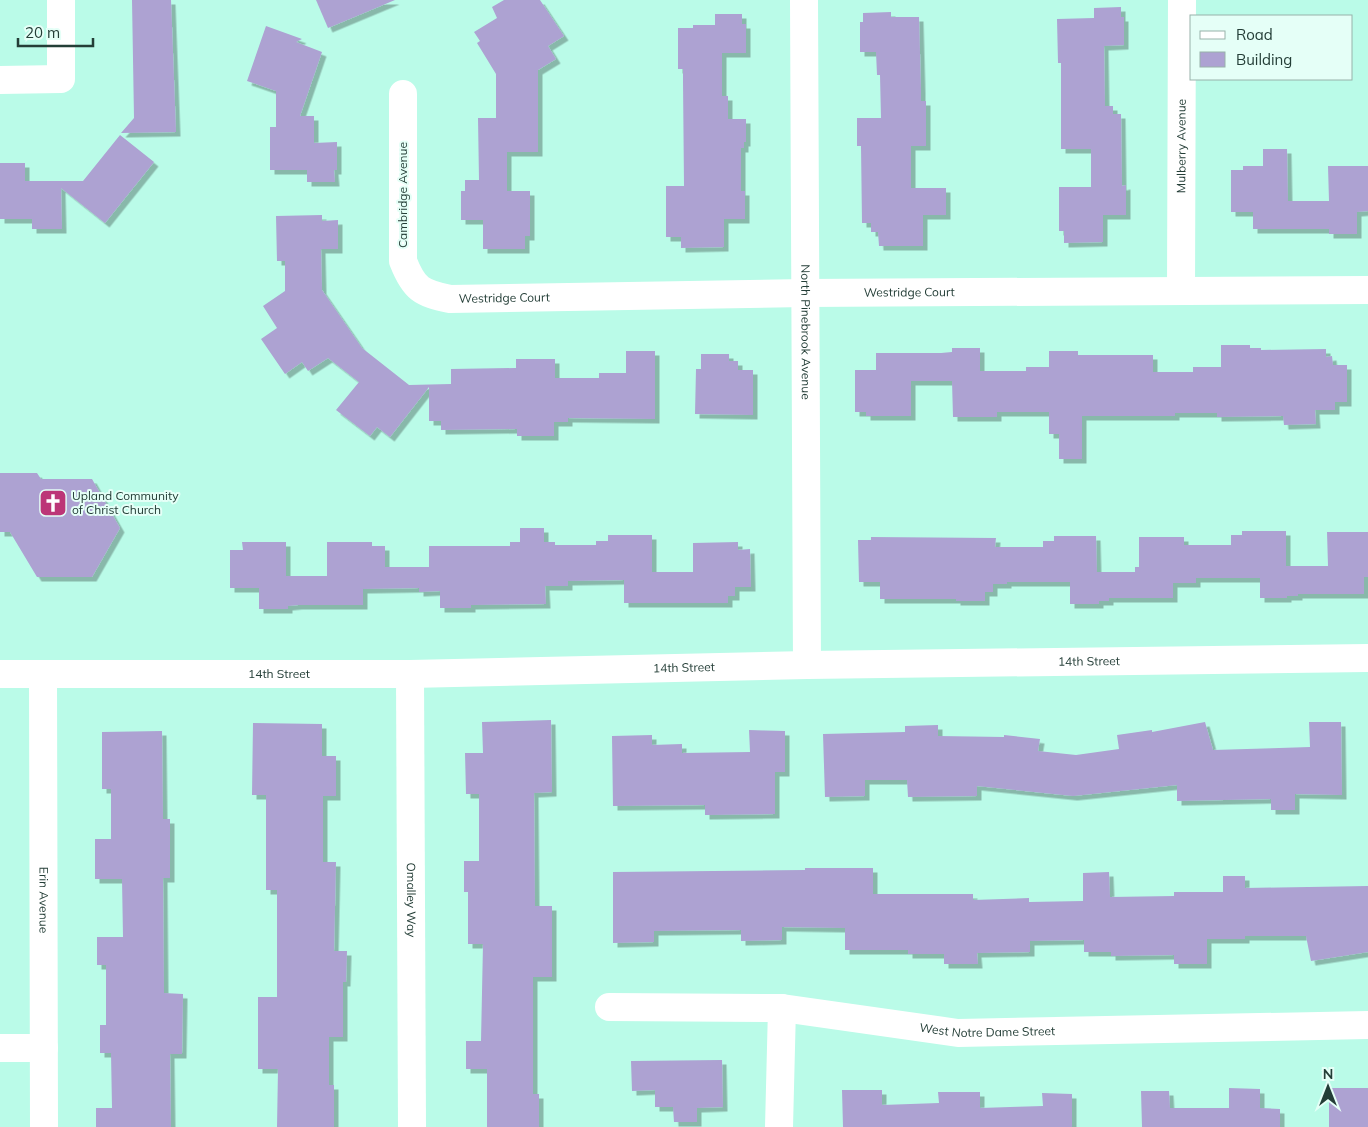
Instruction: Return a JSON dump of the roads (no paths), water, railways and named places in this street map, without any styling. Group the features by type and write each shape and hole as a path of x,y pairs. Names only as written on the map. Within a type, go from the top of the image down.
{"street":[{"path":"0,80 61,79 61,0"},
{"name":"North Pinebrook Avenue","path":"804,0 807,665"},
{"name":"Mulberry Avenue","path":"1181,291 1182,0"},
{"name":"Cambridge Avenue","path":"402,94 403,261 409,276 420,289 434,296 450,299"},
{"name":"Westridge Court","path":"450,299 805,294 1368,290"},
{"name":"14th Street","path":"0,674 410,674 807,665 1368,658"},
{"name":"Erin Avenue","path":"43,674 44,1127"},
{"name":"Omalley Way","path":"410,674 412,1127"},
{"name":"West Notre Dame Street","path":"609,1007 782,1008 958,1033 1368,1025"},
{"path":"779,1127 782,1008"},
{"path":"0,1048 44,1048"}],"place":[{"name":"Upland Community of Christ Church","path":"53,503"}]}
